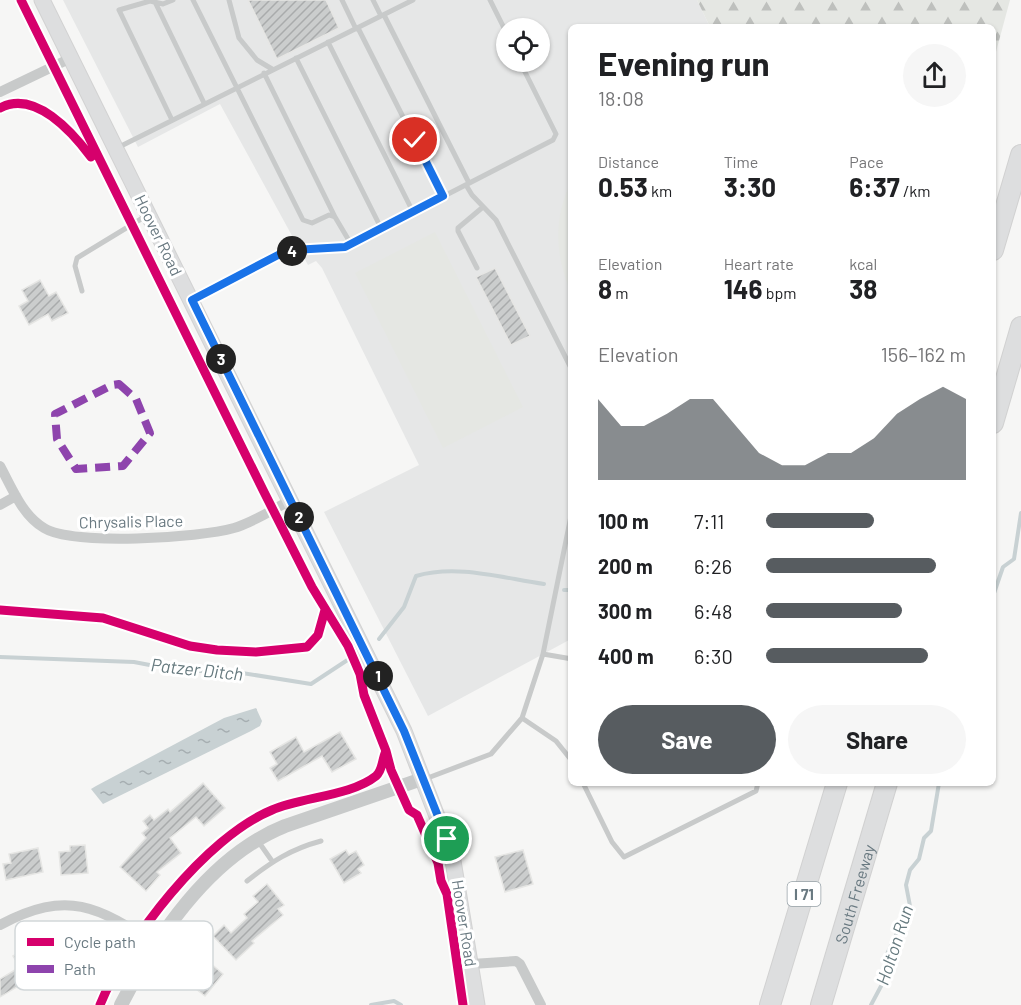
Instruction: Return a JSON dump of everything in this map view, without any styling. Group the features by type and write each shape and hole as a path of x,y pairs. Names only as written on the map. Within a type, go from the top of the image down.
{"highway":[{"path":"996,240 1021,155"},
{"path":"996,413 1021,327"},
{"name":"I 71","path":"770,1005 836,786"},
{"name":"South Freeway","path":"821,1005 885,786"}],"main road":[{"name":"Hoover Road","path":"42,0 404,731 452,855 472,964 477,1005"}],"street":[{"path":"0,92 70,58"},
{"name":"Chrysalis Place","path":"0,466 31,518 44,528 75,538 205,534 235,528 291,500"},
{"path":"0,505 16,496"},
{"path":"175,921 199,890 221,868 258,839 285,826 422,779"},
{"path":"0,925 33,909 67,905 86,907 119,921"},
{"path":"472,964 516,961 520,964 541,1005"},
{"path":"121,1005 130,990"}],"lane":[{"path":"172,120 119,10 173,0"},
{"path":"193,0 303,220 312,223 330,216 334,217"},
{"path":"229,0 238,38 257,60 272,69"},
{"path":"342,0 443,196"},
{"path":"373,0 383,15 468,184 483,207 496,220 568,362"},
{"path":"116,148 412,0"},
{"path":"490,0 499,18"},
{"path":"155,2 204,103"},
{"path":"328,42 413,212"},
{"path":"296,58 381,228"},
{"path":"192,300 280,254 351,244 553,140 556,134 525,72"},
{"path":"264,73 334,217 351,244"},
{"path":"477,268 458,231 483,207"},
{"path":"82,291 75,266 77,258 149,215"},
{"path":"422,779 490,754 522,718 543,654 568,531"},
{"path":"543,654 568,658"},
{"path":"522,718 556,741 568,756"},
{"path":"584,786 612,842 624,857 756,791 757,786"},
{"path":"258,839 272,861"},
{"path":"247,880 291,850 321,841"}],"shaded area":[{"path":"63,0 697,0 709,24 568,24 568,641 428,716 324,512 419,465 322,268 316,261 308,265 220,104 138,147"}],"green space":[{"path":"697,0 1010,0 996,52 996,24 709,24"},
{"path":"568,189 568,285 559,251 558,237"},
{"path":"435,232 523,407 443,448 355,273"}],"water":[{"path":"256,708 262,721 260,726 103,804 91,789 224,718"}],"building":[{"path":"248,0 326,0 339,28 277,59"},
{"path":"495,268 530,336 511,345 476,277"},
{"path":"40,280 49,296 56,292 68,313 52,321 48,314 29,325 19,306 28,301 22,290"},
{"path":"340,732 356,759 332,772 322,756 278,781 270,768 277,764 270,752 296,737 304,752"},
{"path":"203,783 225,808 204,826 196,817 170,838 181,853 157,872 160,875 146,891 120,867 146,838 142,833 148,828 143,821 150,815 154,820 168,809 170,812"},
{"path":"85,845 88,873 61,875 59,852 70,851 70,846"},
{"path":"38,848 43,872 6,880 3,864 11,863 9,854"},
{"path":"346,850 349,855 356,851 364,865 358,869 361,873 344,883 330,859"},
{"path":"523,850 533,884 505,892 495,857"},
{"path":"267,884 284,905 278,909 283,915 252,941 254,943 236,960 213,936 224,925 231,933 247,918 244,914 258,902 253,896"},
{"path":"213,965 223,974 213,986"},
{"path":"15,970 15,988 0,997 0,979"},
{"path":"197,990 210,990 205,996"}],"waterway":[{"name":"Patzer Ditch","path":"996,587 1003,567 1014,559 1021,513"},
{"name":"Patzer Ditch","path":"379,639 404,607 416,576 447,571 544,584"},
{"name":"Patzer Ditch","path":"0,657 134,662 181,671 230,671 311,684 349,659"},
{"name":"Holton Run","path":"871,1005 888,973 886,956 910,906 906,885 910,870 919,859 924,838 931,831 938,786"},
{"name":"Holton Run","path":"371,1005 394,1001 401,1005"}],"marked path":[{"path":"119,384 136,399 150,433 123,466 76,469 57,439 55,414 112,385 119,384"}],"cycle path":[{"path":"21,0 312,587 348,646 386,751"},
{"path":"0,108 13,104 26,104 39,109 64,126 91,157"},
{"path":"0,610 103,618 190,646 256,652 307,647 318,635 325,610"},
{"path":"149,921 195,866 247,823 272,810 366,783 378,774 386,751 391,770 409,810 417,815 438,863 441,881 447,894 463,1005"},
{"path":"100,1005 107,990"}],"route":[{"path":"415,140 443,196 345,247 293,250 280,254 192,300 404,731 447,839"}]}
